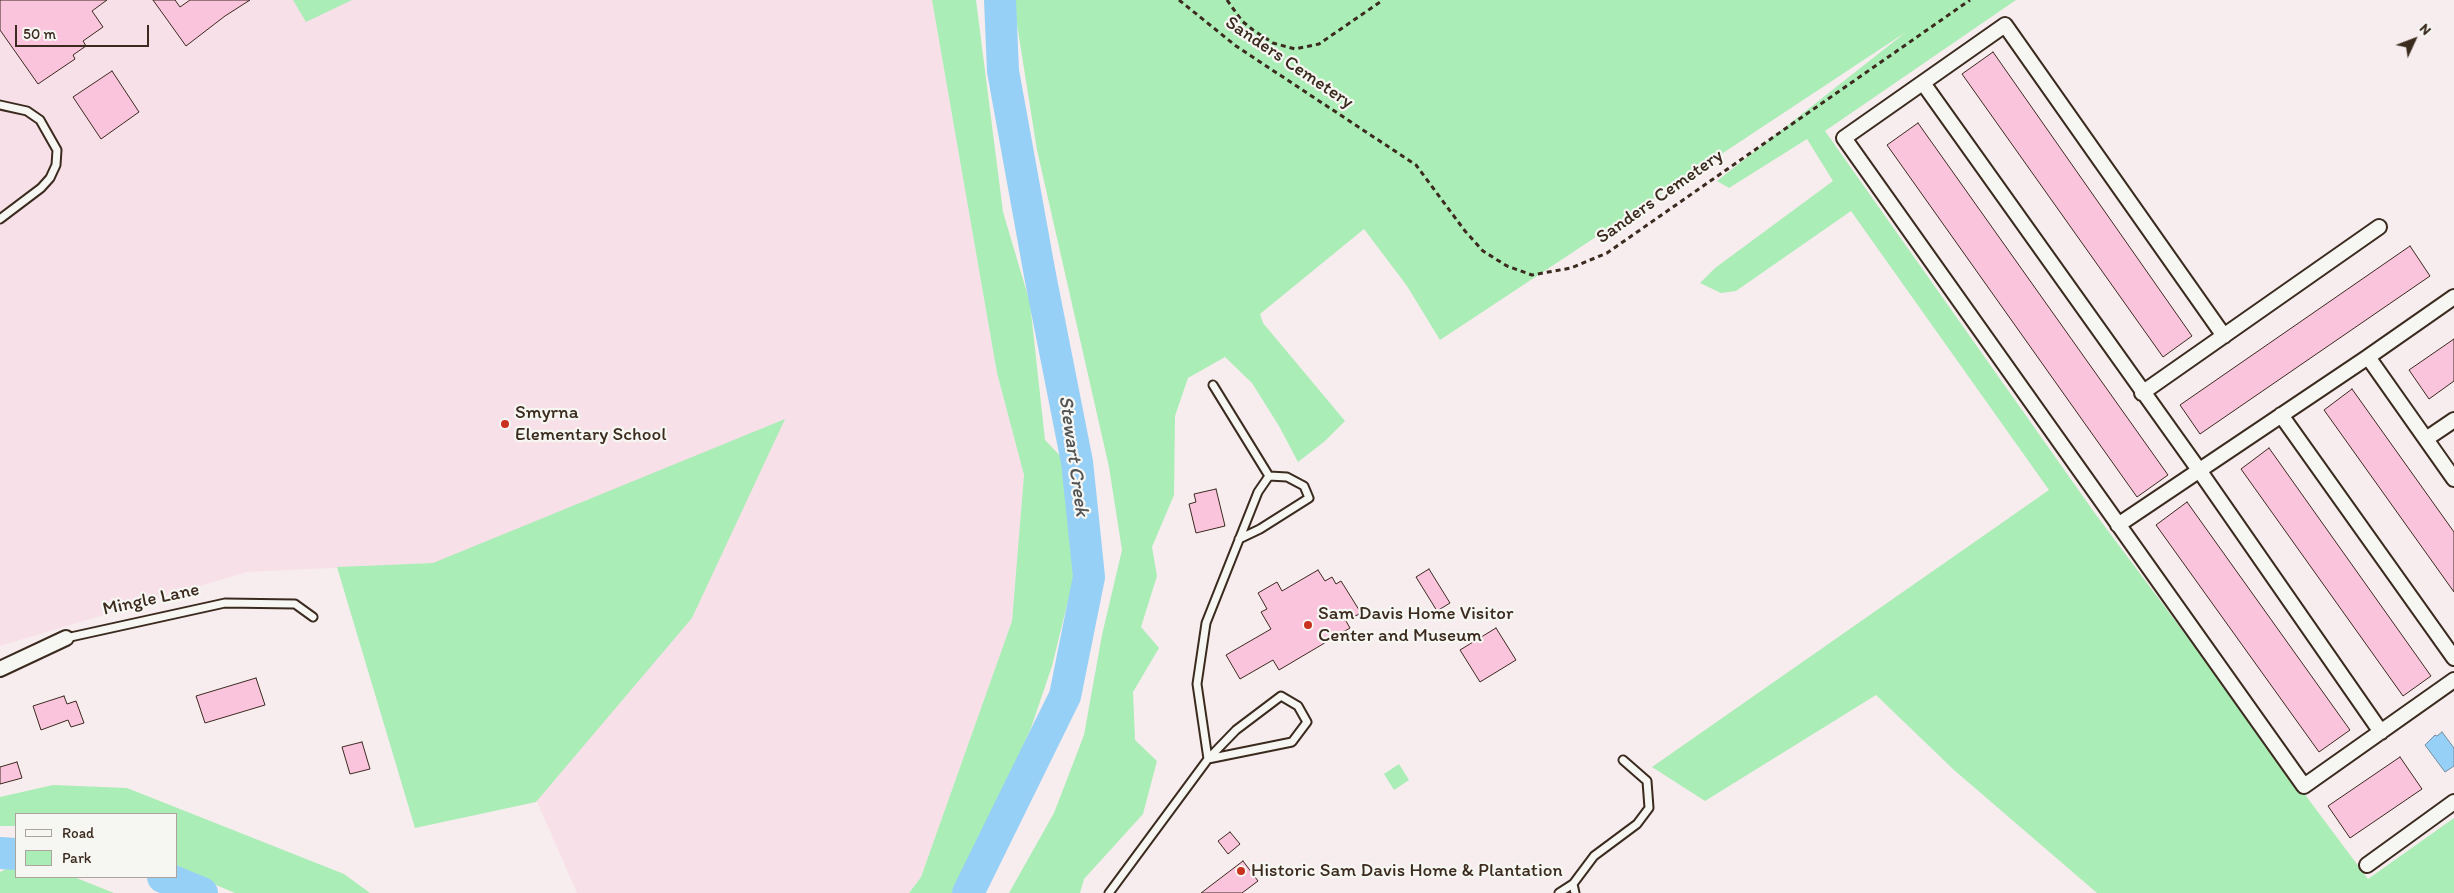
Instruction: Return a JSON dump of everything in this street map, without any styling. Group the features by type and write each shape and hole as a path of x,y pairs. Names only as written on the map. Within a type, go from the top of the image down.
{"street":[{"path":"2224,336 2005,25 1844,138 2304,786 2454,680"},
{"path":"1923,83 2142,393 2199,470 2381,732"},
{"path":"2142,393 2379,227"},
{"path":"2118,525 2454,297"},
{"path":"2368,357 2454,479"},
{"path":"2281,416 2454,658"},
{"path":"2426,439 2454,420"},
{"name":"Mingle Lane","path":"0,669 66,638"},
{"path":"2367,865 2454,802"}],"lane":[{"path":"0,105 27,111 40,120 56,150 56,165 50,178 0,219"},
{"path":"1213,385 1270,476"},
{"path":"1208,758 1197,684 1206,623 1258,492 1270,476"},
{"path":"1239,539 1260,529 1309,498 1304,486 1287,478 1270,476"},
{"name":"Mingle Lane","path":"66,638 225,603 295,604 313,617"},
{"path":"1109,893 1208,758 1236,730 1280,696 1298,706 1307,722 1292,742 1208,758"},
{"path":"1559,893 1573,884 1594,856 1637,824 1648,808 1647,781 1623,760"},
{"path":"1573,884 1575,893"}],"path":[{"name":"Sanders Cemetery","path":"1179,0 1236,46 1416,165 1483,251 1507,266 1532,275 1572,268 1607,253 1970,0"},
{"path":"1226,0 1242,21 1253,30 1273,43 1295,49 1319,44 1383,0"}],"shaded area":[{"name":"Smyrna Elementary School","path":"0,0 932,0 997,373 1024,475 1012,621 921,877 909,893 577,893 433,563 247,572 0,646"}],"green space":[{"path":"293,0 352,0 306,22"},
{"path":"932,0 976,0 1003,212 1030,303 1045,440 1069,465 1067,487 1077,564 1052,666 1031,728 958,893 909,893 921,877 1012,621 1024,475 997,373"},
{"path":"1016,0 2016,0 1825,131 2094,512 2368,879 2454,818 2454,893 2097,893 1954,770 1876,695 1705,801 1652,767 2049,490 1851,211 1736,291 1721,293 1700,283 1715,268 1833,181 1807,139 1729,188 1717,181 1906,32 1440,340 1407,286 1364,229 1260,314 1263,323 1345,421 1325,441 1298,462 1279,426 1252,383 1225,357 1188,378 1175,416 1174,495 1152,547 1157,576 1141,627 1159,648 1133,692 1135,740 1157,761 1143,814 1084,879 1080,893 1009,893 1054,813 1084,735 1102,635 1122,550 1109,467 1037,150 1015,12"},
{"path":"785,419 692,618 536,802 415,828 337,567 433,563"},
{"path":"1399,764 1409,780 1394,790 1384,774"},
{"path":"53,785 127,788 344,874 370,893 235,893 178,869 178,813 15,813 15,826 0,826 0,797"},
{"path":"10,867 15,867 15,878 76,878 114,893 0,893 0,872"}],"water":[{"path":"2442,732 2454,748 2454,766 2445,772 2425,745 2435,735 2437,736"}],"building":[{"path":"0,0 107,0 92,11 103,27 83,41 86,46 73,55 75,59 38,84 0,30"},
{"path":"153,0 175,0 180,7 190,0 250,0 225,16 186,46"},
{"path":"1993,52 2192,336 2163,357 1962,74"},
{"path":"112,71 139,112 101,139 73,97"},
{"path":"1918,123 2168,475 2137,497 1887,145"},
{"path":"2410,246 2430,276 2200,434 2180,405"},
{"path":"2454,339 2454,381 2429,399 2409,370"},
{"path":"2352,389 2454,532 2454,592 2324,410"},
{"path":"2269,448 2431,676 2403,696 2241,469"},
{"path":"1216,489 1225,526 1196,533 1189,504 1196,502 1194,494"},
{"path":"2187,502 2350,730 2319,752 2156,525"},
{"path":"1429,569 1450,603 1437,611 1416,577"},
{"name":"Sam Davis Home Visitor Center and Museum","path":"1318,570 1325,581 1332,577 1336,584 1341,581 1361,613 1346,621 1350,628 1279,670 1273,660 1240,679 1226,655 1271,629 1261,612 1267,609 1258,593 1277,582 1282,591"},
{"path":"1496,628 1516,660 1480,682 1460,650"},
{"path":"256,678 265,705 205,723 196,696"},
{"path":"64,696 67,704 76,701 84,723 71,727 68,720 41,730 33,706"},
{"path":"362,742 370,769 350,774 342,747"},
{"path":"2400,757 2422,789 2350,838 2328,806"},
{"path":"17,762 22,778 0,784 0,767"},
{"path":"1230,832 1240,844 1228,854 1218,841"},
{"name":"Historic Sam Davis Home & Plantation","path":"1243,861 1258,881 1242,893 1201,893"}],"waterway":[{"name":"Stewart Creek","path":"968,893 1065,696 1089,577 1077,462 1040,275 1003,71 1000,0"},
{"name":"Stewart Creek","path":"0,853 15,854"},
{"name":"Stewart Creek","path":"165,878 202,893"}],"place":[{"name":"Smyrna Elementary School","path":"505,424"},
{"name":"Sam Davis Home Visitor Center and Museum","path":"1308,625"},
{"name":"Historic Sam Davis Home & Plantation","path":"1241,871"}]}
